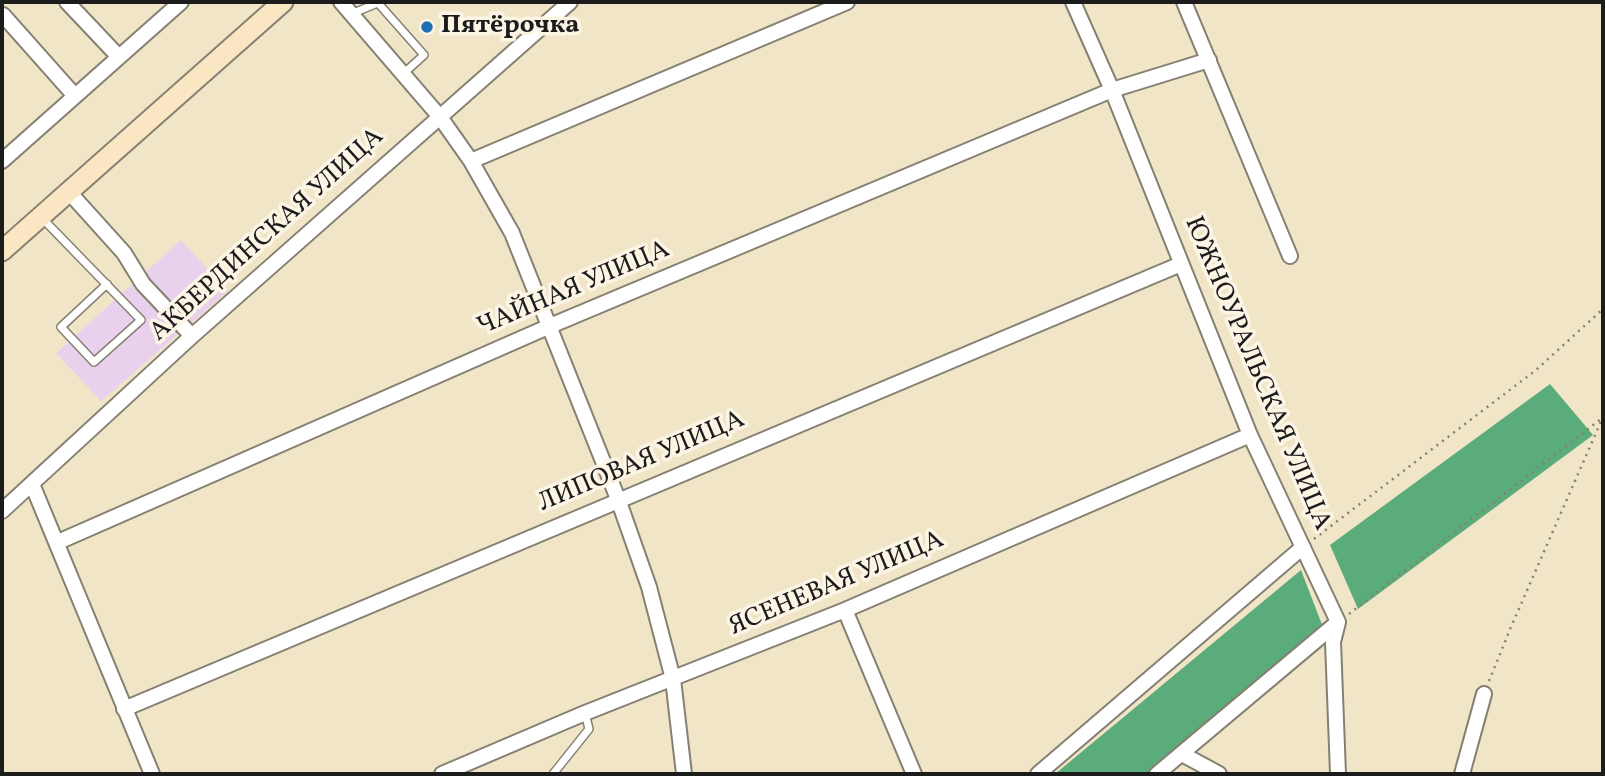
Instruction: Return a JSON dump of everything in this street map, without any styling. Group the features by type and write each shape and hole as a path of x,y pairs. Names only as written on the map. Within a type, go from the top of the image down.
{"street":[{"path":"67,2 119,57"},
{"path":"2,161 181,2"},
{"path":"2,251 283,2"},
{"path":"341,2 440,117 471,161 512,233 618,499 649,587 673,679 684,774"},
{"name":"АКБЕРДИНСКАЯ УЛИЦА","path":"2,511 192,336 570,2"},
{"path":"471,161 848,2"},
{"name":"ЮЖНОУРАЛЬСКАЯ УЛИЦА","path":"1073,2 1112,90 1250,435 1338,622"},
{"path":"1184,2 1290,256"},
{"path":"3,15 75,96"},
{"name":"ЧАЙНАЯ УЛИЦА","path":"58,542 550,326 1112,90 1209,60"},
{"path":"69,192 124,253 144,284 192,336"},
{"name":"ЛИПОВАЯ УЛИЦА","path":"124,709 1181,264"},
{"name":"ЯСЕНЕВАЯ УЛИЦА","path":"442,774 585,713 845,610 1250,435"},
{"path":"32,484 152,774"},
{"path":"1038,774 1303,547"},
{"path":"845,610 914,774"},
{"path":"1157,774 1338,622"},
{"path":"1338,622 1333,642 1338,774"},
{"path":"1462,774 1484,694"},
{"path":"1182,754 1219,774"}],"lane":[{"path":"351,14 379,2 424,55 403,74"},
{"path":"41,216 107,284 141,320 94,362 61,327 107,284"},
{"path":"553,774 589,729 585,713"}],"path":[{"path":"1303,547 1536,370 1603,309"},
{"path":"1338,622 1602,418"},
{"path":"1484,694 1602,418"}],"shaded area":[{"path":"181,240 228,291 101,401 56,353"}],"green space":[{"path":"1550,384 1593,435 1358,609 1330,545"},
{"path":"1301,570 1326,635 1153,774 1055,774"}],"place":[{"name":"Пятёрочка","path":"427,27"}]}
